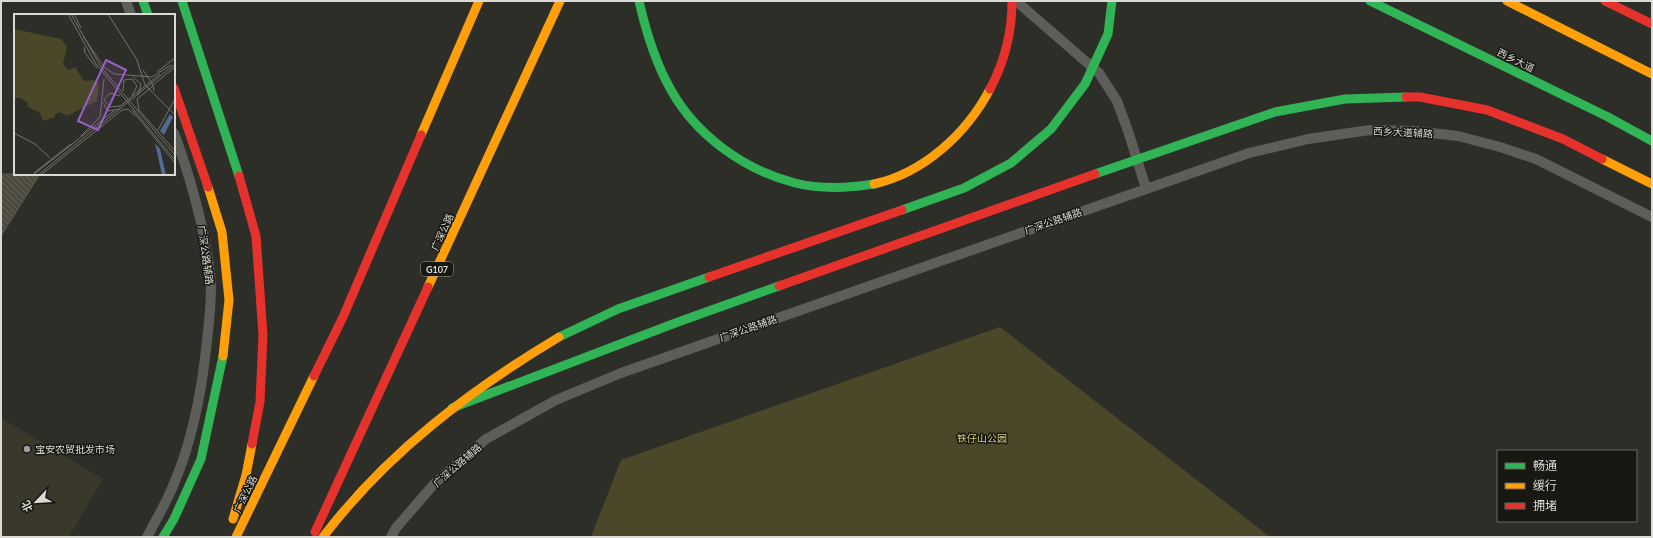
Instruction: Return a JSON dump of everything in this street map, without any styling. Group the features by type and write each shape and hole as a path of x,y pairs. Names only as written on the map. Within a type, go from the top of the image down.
{"main road":[{"path":"143,1 148,14"},
{"path":"182,1 234,157 256,236 263,335 260,402 246,476 227,537"},
{"name":"广深公路","path":"236,537 343,317 479,1"},
{"name":"广深公路","path":"313,537 560,1"},
{"path":"638,1 645,30 664,78 688,116 718,146 757,170 796,183 838,187 875,184 915,168 949,143 980,106 1001,67 1012,18 1012,1"},
{"path":"322,537 343,511 396,456 452,408 502,372 559,337 618,309 964,188 1011,163 1051,129 1085,84 1108,34 1112,1"},
{"name":"西乡大道","path":"1370,1 1608,117 1652,141"},
{"path":"1507,1 1652,74"},
{"path":"1605,1 1652,24"},
{"path":"163,537 174,519 201,459 222,363 229,300 222,232 196,149 175,91"},
{"path":"452,408 678,322 1205,134 1275,112 1345,99 1420,97 1487,110 1563,139 1652,184"}],"lane":[{"path":"126,1 132,14"},
{"path":"1016,1 1099,72 1117,101 1146,188"},
{"name":"西乡大道辅路","path":"1146,188 1249,153 1308,139 1370,130 1414,131 1458,136 1500,147 1536,159 1652,217"},
{"name":"广深公路辅路","path":"147,537 174,485 193,425 203,384 209,326 210,276 203,228 194,193 175,136"},
{"name":"广深公路辅路","path":"391,537 396,528 434,484 486,439 556,400 628,370 1146,188"}],"shaded area":[{"name":"宝安农贸批发市场","path":"1,418 103,479 69,537 1,537"}],"green space":[{"name":"铁仔山公园","path":"1000,327 1270,537 591,537 621,460"}],"building":[{"path":"1,174 39,175 1,236"}],"traffic: fast":[{"path":"143,1 148,14"},
{"path":"182,1 239,176"},
{"path":"639,1 652,47 660,69 671,90 681,106 694,122 723,148 740,160 758,169 795,183 834,187 874,184"},
{"path":"902,210 964,188 1011,163 1051,129 1085,84 1108,34 1112,1"},
{"path":"1370,1 1608,117 1652,141"},
{"path":"1095,174 1275,112 1345,99 1406,97"},
{"path":"559,337 618,309 709,277"},
{"path":"452,408 678,322 779,286"},
{"path":"163,537 174,519 201,459 223,356"}],"traffic: slow":[{"path":"421,135 479,1"},
{"path":"428,287 560,1"},
{"path":"1507,1 1652,74"},
{"path":"874,184 892,179 910,171 927,161 942,149 969,121 990,89"},
{"path":"1602,159 1652,184"},
{"path":"208,187 222,232 229,300 223,356"},
{"path":"323,537 374,478 431,426 493,379 559,337"},
{"path":"236,537 314,376"},
{"path":"233,519 246,475 252,444"}],"traffic: jam":[{"path":"990,89 1000,68 1007,46 1011,24 1012,1"},
{"path":"1605,1 1652,24"},
{"path":"175,91 208,187"},
{"path":"1406,97 1420,97 1487,110 1563,139 1602,159"},
{"path":"314,376 343,317 421,135"},
{"path":"779,286 1095,174"},
{"path":"239,176 256,236 263,335 260,402 252,444"},
{"path":"709,277 902,210"},
{"path":"315,532 428,287"}],"place":[{"name":"宝安农贸批发市场","path":"27,449"}]}
